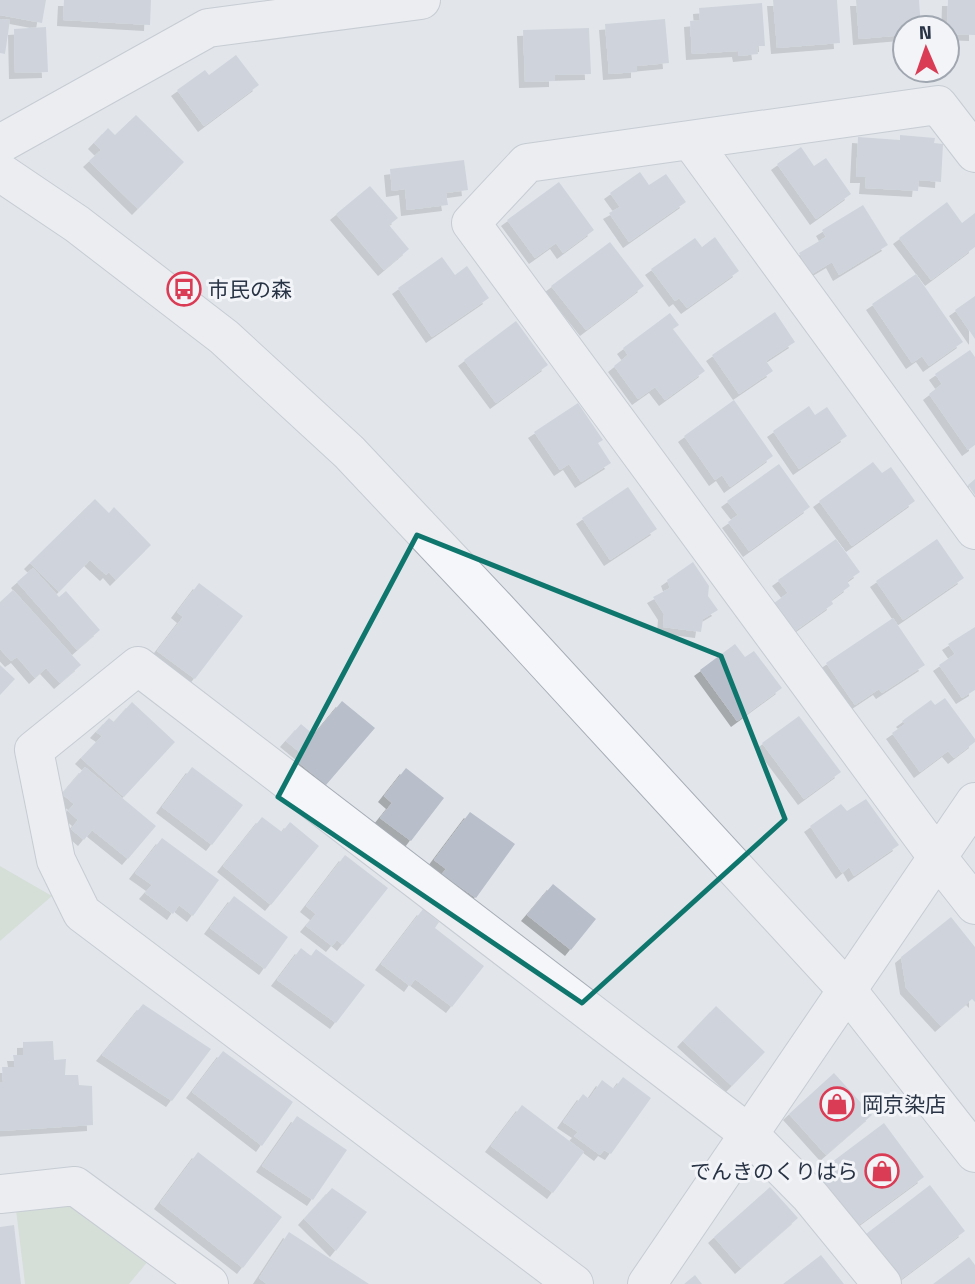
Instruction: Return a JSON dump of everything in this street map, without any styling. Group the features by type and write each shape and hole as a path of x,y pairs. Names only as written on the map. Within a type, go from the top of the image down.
{"street":[{"path":"0,144 208,14 421,0"},
{"path":"975,153 938,105 527,163 471,223 975,905"},
{"path":"691,141 975,530"},
{"path":"0,172 77,224 224,337 349,452 847,990 975,1153"},
{"path":"574,1284 82,913 56,860 34,750 138,666 749,1135 810,1196 882,1284"},
{"path":"647,1284 975,802"},
{"path":"0,1194 75,1186 209,1284"}],"highlighted area":[{"path":"417,535 721,656 785,819 582,1003 278,797"}],"green space":[{"path":"0,866 52,896 0,941"},
{"path":"68,1202 149,1260 129,1284 25,1284 16,1210"}],"building":[{"path":"0,0 46,0 42,23 0,15"},
{"path":"64,0 151,0 150,25 63,20"},
{"path":"773,0 837,0 840,43 777,48"},
{"path":"856,0 919,0 920,14 891,14 891,36 859,39"},
{"path":"948,0 975,0 975,35 961,34 961,14 948,14"},
{"path":"762,3 765,46 757,46 758,54 739,56 738,51 692,54 690,21 700,20 699,8"},
{"path":"0,19 10,20 5,54 0,53"},
{"path":"665,19 669,63 637,66 637,72 609,74 605,24"},
{"path":"46,27 48,72 15,73 14,29"},
{"path":"589,28 591,74 555,75 555,81 525,82 523,30"},
{"path":"236,55 259,85 204,126 177,90 205,70 209,75"},
{"path":"136,115 184,162 138,209 89,161 101,150 94,143 108,128 115,135"},
{"path":"900,135 935,138 934,143 943,144 941,182 919,180 918,191 865,188 866,177 856,177 858,137 900,140"},
{"path":"801,147 814,166 826,158 851,194 816,219 777,164"},
{"path":"464,160 468,190 446,193 448,205 407,210 405,189 392,191 390,169"},
{"path":"640,172 649,185 666,174 686,202 629,242 609,213 620,207 610,193"},
{"path":"559,182 594,230 563,253 556,243 535,258 507,220"},
{"path":"370,186 398,218 389,225 409,249 384,270 336,214"},
{"path":"947,202 962,223 975,213 975,247 931,280 899,238"},
{"path":"863,205 888,245 839,275 832,262 812,274 799,253 826,237 822,230"},
{"path":"715,237 739,271 687,308 679,298 675,301 651,269 695,238 702,247"},
{"path":"610,242 644,286 586,330 551,286"},
{"path":"442,257 455,275 467,266 489,298 432,337 398,288"},
{"path":"916,274 963,342 929,366 922,356 912,363 872,304"},
{"path":"975,296 975,339 955,310"},
{"path":"775,312 795,342 766,361 773,371 739,394 712,355"},
{"path":"670,313 679,325 673,329 705,371 665,400 655,387 638,399 614,366 628,355 623,348"},
{"path":"516,321 548,365 496,403 464,360"},
{"path":"970,350 975,357 975,445 968,450 929,394 942,384 935,374"},
{"path":"734,400 773,456 730,487 722,475 715,480 684,436"},
{"path":"578,403 603,440 598,443 611,463 581,482 569,464 560,470 534,432"},
{"path":"809,406 815,415 827,407 847,436 799,469 773,431"},
{"path":"873,462 882,473 891,467 915,501 852,546 819,501"},
{"path":"779,464 810,507 749,551 728,522 738,515 727,501"},
{"path":"975,479 975,495 968,485"},
{"path":"628,487 657,529 610,560 582,518"},
{"path":"95,499 109,513 114,507 151,545 116,580 109,572 106,575 90,560 59,592 30,563"},
{"path":"836,539 860,572 847,581 850,586 831,600 833,604 795,631 774,603 788,593 778,580"},
{"path":"937,539 964,578 903,620 876,581"},
{"path":"693,562 709,586 708,596 718,610 703,619 701,632 663,627 664,614 653,597 670,588 667,580"},
{"path":"33,568 59,597 66,591 100,630 77,650 17,582"},
{"path":"199,583 243,616 195,679 157,651 183,617 177,612"},
{"path":"13,590 81,665 60,683 46,668 35,678 17,657 11,661 0,649 0,602"},
{"path":"893,618 925,665 882,693 879,689 855,705 826,663"},
{"path":"975,627 975,690 962,698 939,665 955,654 948,644"},
{"path":"735,644 745,657 754,651 782,688 737,721 700,670"},
{"path":"0,665 15,679 0,695"},
{"path":"945,698 975,742 954,758 948,751 920,772 892,733 905,724 902,721 931,700 935,705"},
{"path":"342,701 375,728 326,785 297,761 303,755 286,741 301,724 314,735"},
{"path":"132,702 175,742 124,797 81,758 102,736 96,732 109,718 114,722"},
{"path":"799,716 841,772 804,799 762,743"},
{"path":"85,767 156,826 128,859 92,830 84,840 71,829 78,820 68,811 74,804 62,794"},
{"path":"192,767 243,805 212,845 162,807"},
{"path":"406,768 444,798 411,841 380,818 392,803 384,796"},
{"path":"866,799 899,845 854,876 849,867 842,873 810,826 841,804 847,811"},
{"path":"470,812 515,844 476,898 442,874 446,869 434,860"},
{"path":"262,817 282,832 290,822 319,846 271,905 223,866"},
{"path":"162,838 219,880 193,916 179,905 173,914 145,893 152,885 135,873"},
{"path":"345,855 388,888 343,945 337,940 332,946 306,926 316,914 306,906"},
{"path":"553,884 596,919 571,950 527,915"},
{"path":"234,896 288,937 265,969 210,928"},
{"path":"423,909 439,922 435,928 484,966 452,1007 415,979 410,986 381,964"},
{"path":"951,917 975,947 975,1002 972,999 941,1026 906,988 901,957"},
{"path":"301,948 311,956 316,949 365,985 336,1023 277,980"},
{"path":"143,1004 211,1049 172,1101 102,1055"},
{"path":"716,1006 765,1052 732,1086 683,1041"},
{"path":"53,1041 54,1060 66,1059 65,1075 78,1075 79,1085 92,1086 93,1125 0,1131 2,1067 15,1067 13,1055 23,1055 23,1042"},
{"path":"223,1051 293,1102 262,1146 192,1092"},
{"path":"834,1073 872,1115 826,1155 789,1114"},
{"path":"623,1077 651,1098 611,1154 604,1150 600,1155 574,1136 578,1132 563,1122 583,1094 589,1099 602,1080 614,1089"},
{"path":"522,1105 584,1152 553,1193 491,1146"},
{"path":"297,1116 347,1150 313,1200 262,1166"},
{"path":"884,1123 924,1177 856,1227 816,1174"},
{"path":"198,1152 282,1217 243,1268 160,1203"},
{"path":"930,1185 965,1231 900,1280 866,1234"},
{"path":"770,1187 798,1218 741,1268 714,1237"},
{"path":"332,1188 367,1212 336,1251 304,1219"},
{"path":"14,1225 21,1284 0,1284 0,1227"},
{"path":"289,1232 369,1284 267,1284 259,1278"},
{"path":"821,1255 844,1284 783,1284"},
{"path":"969,1257 975,1265 975,1284 933,1284"},
{"path":"695,1275 702,1284 684,1284"}],"place":[{"name":"市民の森","path":"184,289"},
{"name":"岡京染店","path":"837,1104"},
{"name":"でんきのくりはら","path":"882,1171"}]}
